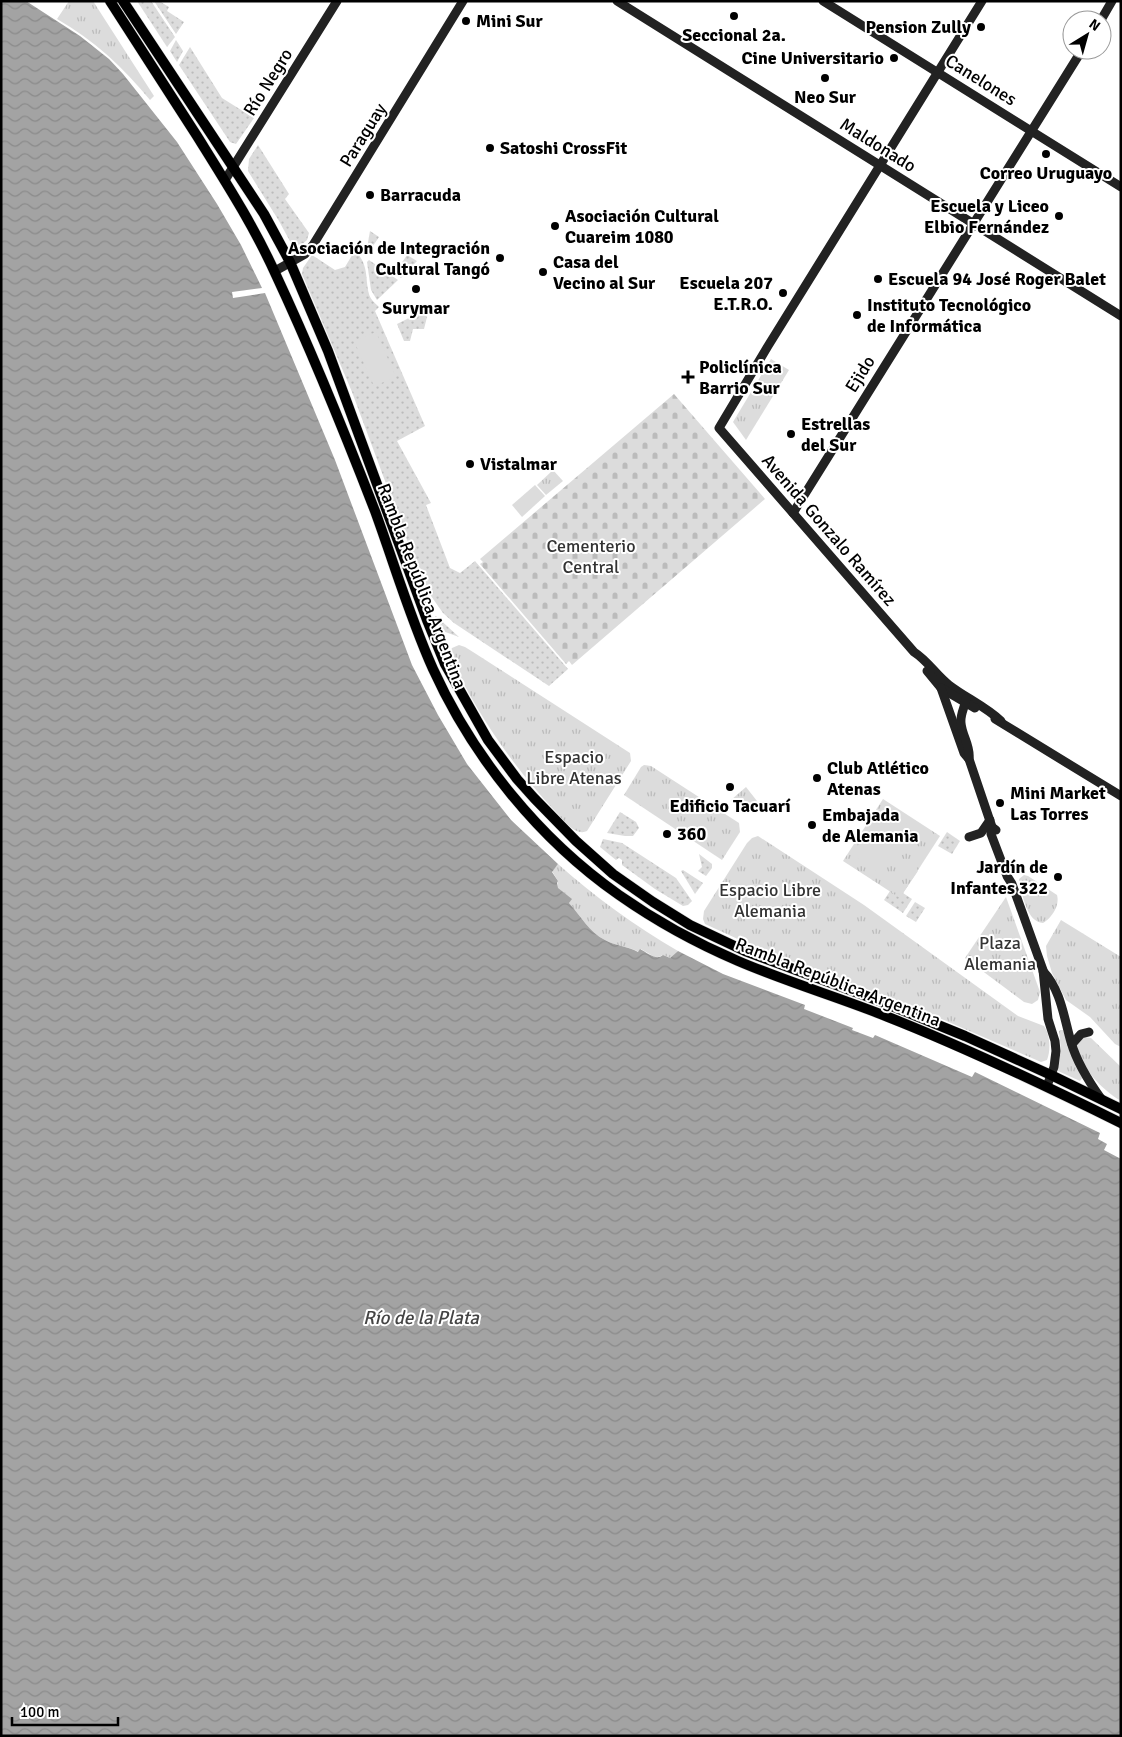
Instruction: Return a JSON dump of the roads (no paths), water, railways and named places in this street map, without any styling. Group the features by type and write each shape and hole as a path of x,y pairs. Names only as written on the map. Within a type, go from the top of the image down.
{"main road":[{"name":"Rambla República Argentina","path":"110,1 225,180 275,270 347,439 432,667 460,720 484,758 517,800 547,833 582,866 621,896 684,935 765,972 920,1030 1047,1086 1121,1123"},
{"name":"Rambla República Argentina","path":"123,1 264,214 290,262 328,351 445,664 488,740 517,779 534,798 576,842 607,869 690,925 745,951 925,1018 1051,1075 1121,1110"}],"street":[{"name":"Río Negro","path":"225,180 337,1"},
{"name":"Paraguay","path":"275,270 305,254 313,245 463,1"},
{"name":"Maldonado","path":"617,1 1121,316"},
{"name":"Canelones","path":"823,1 1121,187"},
{"path":"880,166 982,1"},
{"name":"Ejido","path":"793,513 1076,60"},
{"name":"Avenida Gonzalo Ramírez","path":"880,166 719,428 914,652 922,657 949,685 986,715 1000,721 1121,796"},
{"name":"Avenida Gonzalo Ramírez","path":"914,652 917,660 941,688 966,699"},
{"path":"941,688 964,753 969,759 991,823 996,831 1012,875 1012,884 1043,970 1048,1019 1056,1051 1056,1059 1047,1086"},
{"path":"966,699 960,721 970,752 969,759"},
{"path":"969,837 981,833 991,823"},
{"path":"1043,970 1048,976 1065,1012 1072,1044 1084,1073 1102,1100"},
{"path":"1072,1044 1081,1034 1089,1032"}],"water":[{"name":"Río de la Plata","path":"1,1 26,1 80,36 109,59 177,142 217,204 241,245 262,288 232,292 233,298 265,293 335,460 412,665 438,715 467,764 511,820 558,864 552,872 558,881 558,888 572,899 569,903 590,928 599,937 609,942 638,952 640,949 655,957 663,955 670,958 678,951 723,974 805,1005 804,1009 853,1028 852,1030 873,1038 875,1035 972,1077 975,1072 1100,1133 1098,1139 1107,1144 1104,1150 1121,1159 1121,1736 1,1736"}],"place":[{"name":"Seccional 2a.","path":"734,16"},
{"name":"Mini Sur","path":"466,21"},
{"name":"Pension Zully","path":"981,27"},
{"name":"Cine Universitario","path":"894,58"},
{"name":"Neo Sur","path":"825,78"},
{"name":"Satoshi CrossFit","path":"490,148"},
{"name":"Correo Uruguayo","path":"1046,154"},
{"name":"Barracuda","path":"370,195"},
{"name":"Escuela y Liceo Elbio Fernández","path":"1059,216"},
{"name":"Asociación Cultural Cuareim 1080","path":"555,226"},
{"name":"Asociación de Integración Cultural Tangó","path":"500,258"},
{"name":"Casa del Vecino al Sur","path":"543,272"},
{"name":"Escuela 94 José Roger Balet","path":"878,279"},
{"name":"Surymar","path":"416,289"},
{"name":"Escuela 207 E.T.R.O.","path":"783,293"},
{"name":"Instituto Tecnológico de Informática","path":"857,315"},
{"name":"Policlínica Barrio Sur","path":"688,377"},
{"name":"Estrellas del Sur","path":"791,434"},
{"name":"Vistalmar","path":"470,464"},
{"name":"Club Atlético Atenas","path":"817,778"},
{"name":"Edificio Tacuarí","path":"730,787"},
{"name":"Mini Market Las Torres","path":"1000,803"},
{"name":"Embajada de Alemania","path":"812,825"},
{"name":"360","path":"667,834"},
{"name":"Jardín de Infantes 322","path":"1058,877"}],"park label":[{"name":"Cementerio Central","path":"591,556"},
{"name":"Espacio Libre Atenas","path":"574,768"},
{"name":"Espacio Libre Alemania","path":"770,900"},
{"name":"Plaza Alemania","path":"1000,953"}]}
